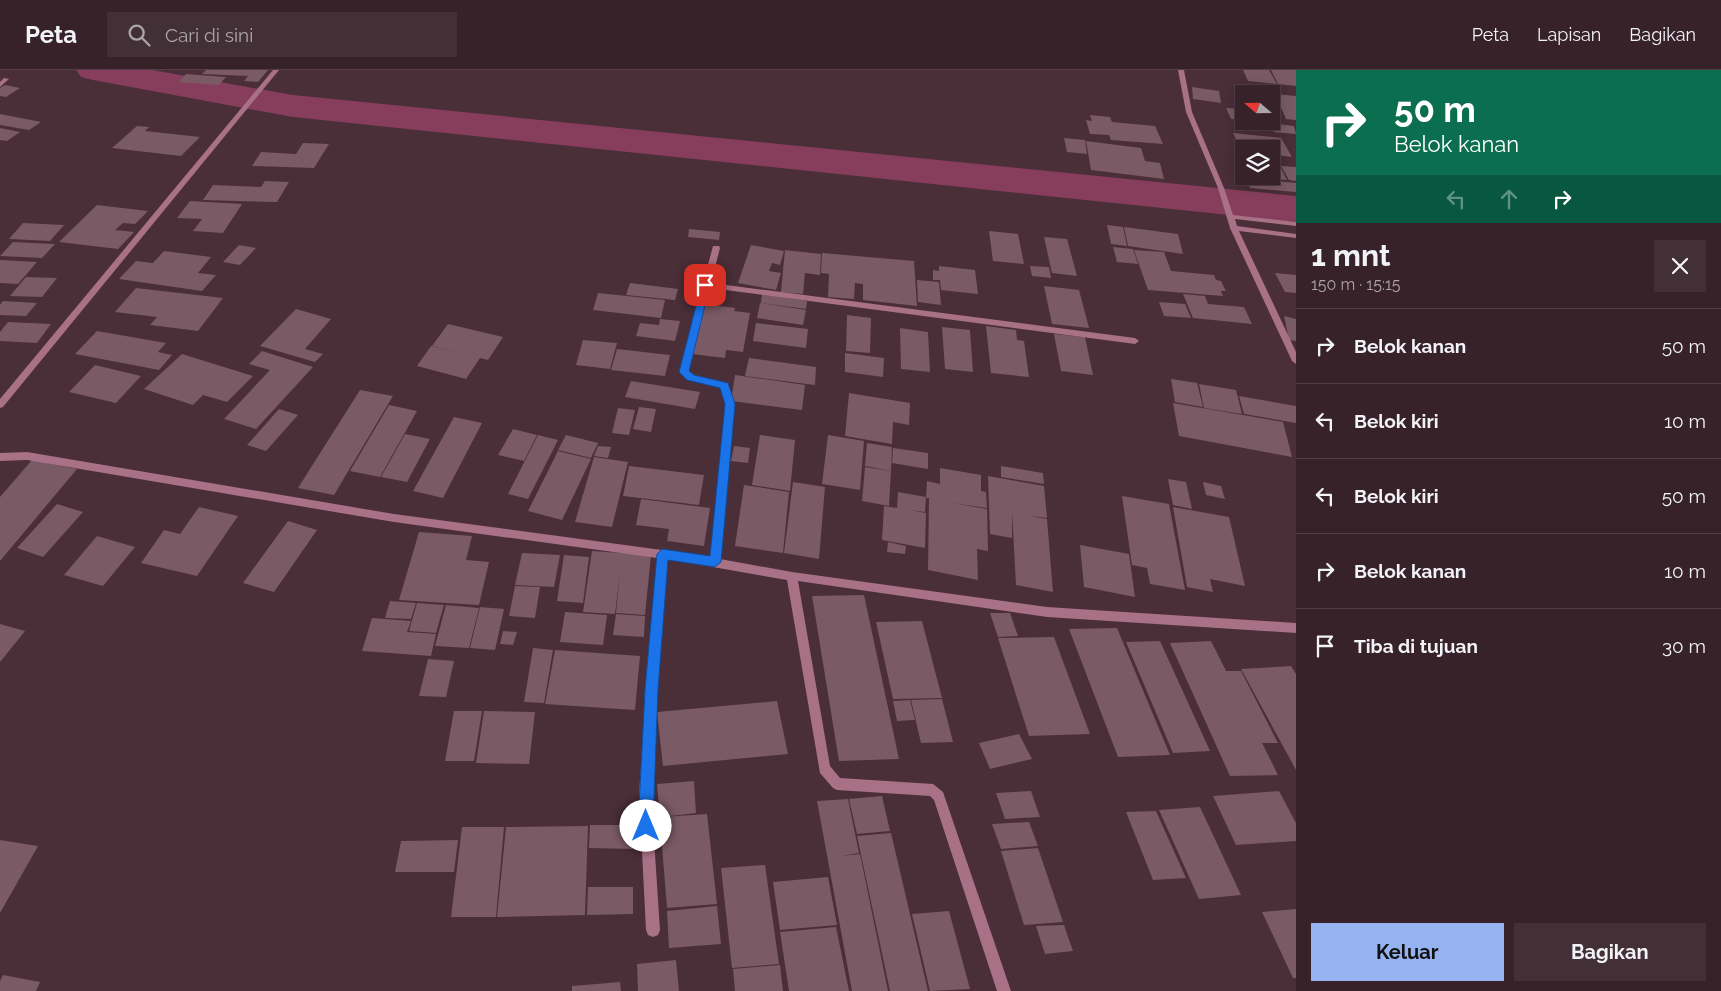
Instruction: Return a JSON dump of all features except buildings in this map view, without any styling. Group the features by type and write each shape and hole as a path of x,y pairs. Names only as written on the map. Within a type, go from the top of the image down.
{"street":[{"path":"0,405 276,70"},
{"path":"1181,70 1189,112 1221,188 1234,228 1296,361"},
{"path":"0,84 6,79"},
{"path":"1232,217 1296,224"},
{"path":"1234,228 1296,236"},
{"path":"715,562 730,404 724,385 690,377 684,372 716,248"},
{"path":"705,285 1135,341"},
{"path":"0,457 27,456 394,518 662,554 792,576 1047,612 1296,628"},
{"path":"653,930 645,793 662,554"},
{"path":"792,576 824,770 837,784 933,790 939,796 1004,991"}],"waterway":[{"path":"93,70 293,106 1296,209"}],"route":[{"path":"646,826 645,793 662,554 715,562 730,421 730,404 724,385 686,376 684,372 705,285"}]}
